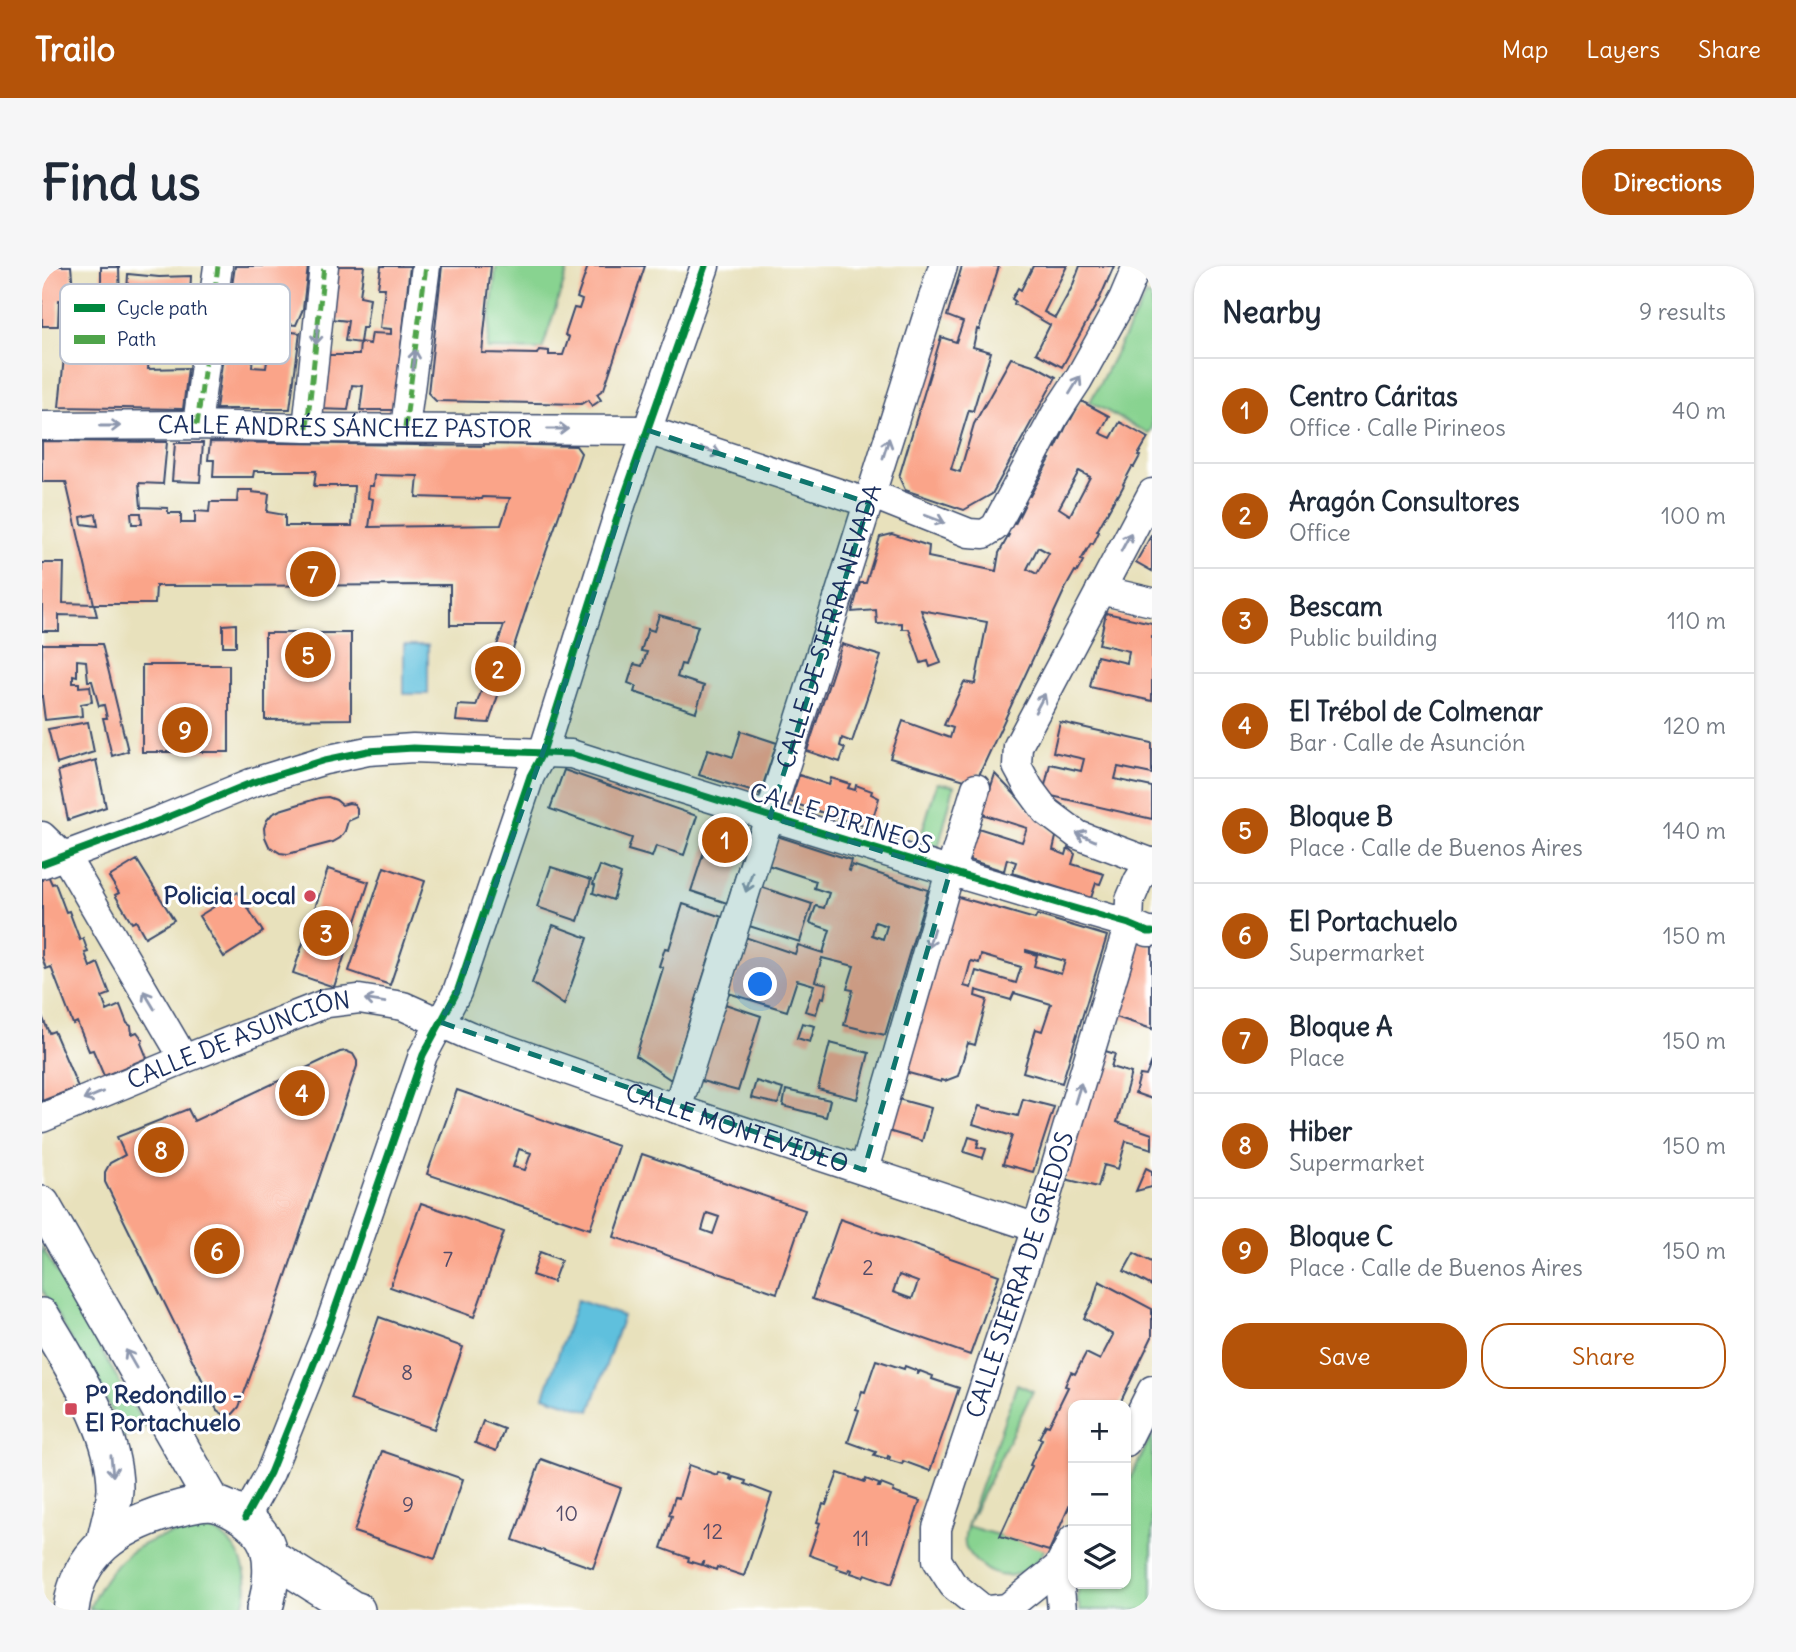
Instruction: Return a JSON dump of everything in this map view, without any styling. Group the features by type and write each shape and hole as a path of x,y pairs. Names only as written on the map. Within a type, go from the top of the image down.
{"main road":[{"path":"42,1204 213,1503"},
{"path":"42,1316 89,1398 111,1454 115,1491 104,1544"},
{"path":"71,1610 73,1594 87,1562 104,1544 124,1529 145,1519 181,1508 213,1503 245,1518 264,1537 270,1556 270,1582 264,1610"},
{"path":"270,1556 357,1610"}],"street":[{"path":"216,284 218,266"},
{"path":"307,428 324,266"},
{"path":"405,428 426,266"},
{"path":"245,1518 270,1473 319,1350 424,1055 457,992 530,776 543,752 646,430 705,266"},
{"name":"CALLE DE SIERRA NEVADA","path":"677,1109 943,266"},
{"name":"CALLE ANDRÉS SÁNCHEZ PASTOR","path":"42,426 646,430 870,498 969,533 984,534 995,527 1055,415 1078,380 1123,299 1137,266"},
{"path":"197,425 205,364"},
{"path":"1151,862 1078,835 1046,811 1017,766 1018,746 1152,493"},
{"path":"1100,590 1152,602"},
{"name":"CALLE PIRINEOS","path":"52,860 163,820 251,783 325,760 368,751 413,748 543,752 571,754 1140,928"},
{"path":"864,1170 976,788"},
{"path":"42,836 52,860 68,861 184,1059"},
{"name":"CALLE SIERRA DE GREDOS","path":"998,1609 953,1586 937,1560 937,1528 1140,928 1130,900 1138,881 1151,862"},
{"name":"CALLE DE ASUNCIÓN","path":"42,1118 327,1003 359,999 403,1006 440,1022"},
{"name":"CALLE MONTEVIDEO","path":"440,1022 470,1036 677,1109 1037,1228"},
{"path":"1131,1432 1152,1390"},
{"path":"998,1609 1058,1567 1068,1548"},
{"path":"1058,1567 1062,1610"}],"highlighted area":[{"path":"647,430 869,503 770,817 950,872 864,1170 440,1022 457,992 543,752"}],"green space":[{"path":"496,266 569,266 542,350 487,349"},
{"path":"1146,295 1152,297 1152,428 1149,434 1090,402"},
{"path":"937,783 954,786 936,849 918,845"},
{"path":"42,1247 146,1428 123,1439 108,1404 42,1289"},
{"path":"1017,1384 1033,1391 967,1526"},
{"path":"1152,1434 1152,1610 1080,1610 1078,1589 1131,1589 1131,1477"},
{"path":"967,1526 1045,1549 1025,1571 1007,1576 998,1575 971,1557 965,1544"},
{"path":"203,1529 216,1532 227,1540 240,1558 246,1579 245,1600 241,1610 90,1610 109,1573 134,1550 165,1536"}],"water":[{"path":"404,645 428,645 428,694 404,694"},
{"path":"577,1300 623,1316 590,1411 544,1396"}],"building":[{"path":"42,266 71,266 73,284 60,284 58,326 42,326"},
{"path":"235,266 308,266 303,309 296,325 290,324 290,284 232,284"},
{"path":"337,266 364,266 360,296 370,298 366,328 362,328 360,343 345,341 348,321 330,319"},
{"path":"381,266 410,266 394,410 360,410 363,386 352,385 348,410 317,409 325,355 359,355 360,342 370,344 372,333 391,334 391,329 380,328 385,288 378,288"},
{"path":"442,266 491,266 482,353 537,354 539,350 549,351 549,355 563,355 569,337 565,335 574,308 579,309 582,300 577,298 588,266 645,266 604,389 597,394 601,400 592,406 588,400 581,404 436,401 428,393"},
{"path":"962,266 999,266 973,347 991,352 951,469 960,472 974,424 1011,358 1036,366 1056,377 992,494 964,510 905,490 899,477 941,337 956,342 963,322 947,316"},
{"path":"1033,266 1067,266 1044,312 1055,318 1080,266 1114,266 1100,298 1062,367 1036,353 1050,325 1014,304 1012,299 1018,288 1021,290"},
{"path":"101,267 119,267 119,284 101,284"},
{"path":"128,274 191,276 191,284 127,284"},
{"path":"290,332 300,333 290,409 216,409 222,364 252,364 252,367 266,368 267,364 290,364"},
{"path":"63,364 148,364 148,369 188,368 183,409 59,407"},
{"path":"1081,401 1109,416 1100,433 1111,438 1120,422 1148,438 1097,531 1099,532 1093,544 1091,543 1065,589 980,773 968,781 890,758 903,721 950,738 953,728 944,725 964,682 975,684 987,622 921,610 941,663 930,667 928,661 921,663 909,629 902,629 902,623 877,624 876,610 852,612 860,583 866,583 880,537 892,534 929,546 928,557 996,571 999,553 1012,523 1015,524 1024,506 1022,505 1028,495 1030,496","holes":["1079,471 1090,477 1070,515 1059,508","1038,547 1049,553 1037,574 1027,569"]},
{"path":"42,441 167,442 163,484 139,483 141,507 168,508 168,513 181,513 181,523 195,523 195,511 209,512 210,502 237,502 238,490 252,490 269,494 267,512 285,515 285,526 352,526 354,486 314,486 316,471 254,471 253,477 213,477 214,460 208,460 210,442 576,446 581,453 489,723 456,721 458,705 476,706 504,625 450,625 450,585 156,586 155,604 94,604 66,482 42,482","holes":["374,475 418,476 416,497 510,498 501,525 369,527 373,499 368,498 369,486 373,486","131,513 141,513 142,524 132,524","96,514 98,526 82,524 81,517"]},
{"path":"175,443 203,443 200,482 172,481"},
{"path":"1152,534 1152,571 1136,562"},
{"path":"42,563 64,563 63,603 94,604 97,616 59,615 59,631 42,631"},
{"path":"1106,613 1152,623 1152,701 1090,687 1097,656 1127,663 1129,651 1099,644"},
{"path":"659,615 698,626 685,665 681,664 677,677 704,686 696,712 634,692 636,686 628,683 634,664 642,666 647,652 641,651 648,629 654,631"},
{"path":"236,624 236,646 223,646 223,625"},
{"path":"265,633 351,633 351,719 265,720"},
{"path":"42,644 102,644 128,751 112,756 103,718 107,718 104,705 99,706 92,681 88,681 86,661 77,660 77,676 73,675 73,683 79,683 79,687 90,686 92,702 81,704 82,716 45,720"},
{"path":"842,644 881,656 852,742 842,738 840,746 845,748 840,762 807,751"},
{"path":"142,665 229,665 229,752 142,752"},
{"path":"88,722 94,752 57,764 48,729"},
{"path":"1060,722 1152,743 1152,774 1118,767 1115,779 1152,787 1152,819 1043,794 1050,764 1081,771 1084,759 1053,752"},
{"path":"741,731 777,743 760,794 699,775 708,749 733,757"},
{"path":"96,760 106,807 68,820 58,771"},
{"path":"564,770 697,816 684,855 656,846 652,857 628,850 632,838 550,809"},
{"path":"995,774 1056,837 1053,850 1066,855 1068,848 1075,854 1072,864 1104,874 1100,884 1096,883 1091,898 1012,873 1016,862 1007,859 1004,871 970,860 978,828 1022,842 1027,828 982,814"},
{"path":"799,775 829,785 831,778 850,784 848,788 855,790 856,785 872,791 871,794 879,798 870,828 790,802"},
{"path":"328,797 342,805 354,804 357,808 357,817 348,821 340,838 288,854 280,853 269,846 264,828 272,814"},
{"path":"714,821 749,833 727,903 691,891"},
{"path":"774,835 851,860 850,871 852,865 928,890 885,1035 844,1025 853,990 847,989 854,966 822,958 815,981 827,984 816,1014 805,1011 814,985 797,980 787,1011 725,992 742,936 795,954 798,945 823,953 830,930 810,923 816,906 824,908 829,893 814,888 816,881 765,864","holes":["875,922 887,926 883,939 872,935"]},
{"path":"137,860 174,920 145,937 136,921 132,923 115,895 119,893 109,877"},
{"path":"600,866 621,874 613,900 593,893 593,884"},
{"path":"384,867 425,881 390,985 349,971"},
{"path":"551,867 591,880 578,921 537,907"},
{"path":"328,869 369,882 334,987 293,973"},
{"path":"46,871 52,884 55,883 66,912 69,911 80,940 83,938 90,967 98,963 110,994 102,997 107,1011 120,1005 127,1023 131,1026 132,1034 137,1032 143,1040 141,1043 147,1058 104,1076 93,1050 89,1051 77,1022 73,1024 51,967 46,969 42,957 42,873"},
{"path":"758,886 812,904 800,942 746,925"},
{"path":"238,892 263,932 224,957 199,916"},
{"path":"955,896 1035,919 1037,915 1107,936 1062,1083 1023,1072 1036,1029 1042,1031 1051,1004 1014,993 1011,1000 976,990 975,996 987,1000 975,1045 968,1043 958,1076 941,1082 905,1072","holes":["1026,950 1065,961 1061,974 1034,966 1037,955","981,955 1021,967 1016,983 976,971 971,988 964,986 971,961 979,963"]},
{"path":"683,904 722,917 671,1080 636,1056 663,968 659,966 665,948 669,949"},
{"path":"553,925 588,938 564,1005 532,983"},
{"path":"1135,940 1152,946 1152,1029 1113,1016"},
{"path":"722,1003 761,1016 738,1091 698,1080"},
{"path":"42,1016 49,1033 54,1031 78,1087 42,1101"},
{"path":"802,1023 815,1026 810,1042 797,1038"},
{"path":"830,1043 869,1053 857,1099 818,1089"},
{"path":"1102,1050 1115,1054 1111,1067 1131,1073 1117,1122 1152,1134 1152,1149 1126,1141 1118,1169 1104,1165 1098,1187 1065,1179"},
{"path":"346,1051 353,1054 357,1066 271,1320 239,1407 233,1414 223,1414 217,1410 105,1182 105,1172 110,1163 125,1155 117,1137 188,1109 194,1121"},
{"path":"1152,1061 1152,1099 1135,1093 1140,1075 1146,1076"},
{"path":"756,1081 783,1089 778,1104 751,1098"},
{"path":"457,1090 618,1146 590,1229 427,1174","holes":["519,1149 531,1153 525,1170 513,1167"]},
{"path":"786,1090 830,1100 826,1117 783,1106"},
{"path":"898,1099 931,1108 922,1141 888,1131"},
{"path":"1023,1099 1054,1107 1033,1172 1003,1164 1012,1136 973,1124 979,1106 1018,1116"},
{"path":"969,1137 979,1140 977,1147 986,1149 983,1158 964,1152"},
{"path":"642,1154 805,1210 777,1293 614,1237","holes":["707,1213 719,1217 713,1234 702,1230"]},
{"path":"1146,1168 1152,1171 1152,1187 1136,1191"},
{"path":"421,1203 504,1232 474,1317 390,1287"},
{"path":"840,1219 999,1275 970,1355 812,1299","holes":["899,1275 918,1282 912,1299 893,1292"]},
{"path":"540,1252 561,1260 553,1282 532,1275"},
{"path":"1134,1253 1152,1262 1152,1286 1124,1271"},
{"path":"1099,1281 1152,1309 1152,1337 1121,1400 1068,1400 1068,1509 1049,1551 1000,1536 1032,1466 1030,1465 1042,1439 1039,1438 1046,1425 1049,1426 1068,1387 1065,1386 1071,1372 1075,1374 1086,1353 1100,1360 1113,1335 1084,1318"},
{"path":"379,1317 463,1347 434,1429 350,1400"},
{"path":"876,1360 904,1369 905,1366 918,1371 917,1374 920,1371 933,1376 932,1379 959,1388 930,1471 903,1461 902,1464 889,1460 888,1456 887,1459 874,1455 876,1452 848,1442 859,1410 856,1409 862,1391 865,1392"},
{"path":"483,1421 504,1429 496,1451 475,1443"},
{"path":"382,1451 463,1479 435,1559 354,1532"},
{"path":"541,1459 621,1488 593,1568 513,1540"},
{"path":"689,1465 717,1475 718,1472 731,1476 732,1480 733,1477 746,1481 745,1484 772,1494 744,1576 717,1567 716,1570 703,1565 704,1562 701,1565 688,1561 689,1558 661,1548 672,1516 669,1515 675,1497 679,1498"},
{"path":"838,1473 865,1482 866,1479 879,1484 878,1487 881,1484 894,1489 893,1492 920,1501 892,1584 865,1574 863,1577 851,1573 850,1569 848,1572 836,1568 837,1565 809,1555 820,1523 817,1522 823,1504 826,1505"}],"marked path":[{"path":"216,284 218,266"},
{"path":"307,428 324,266"},
{"path":"405,428 426,266"},
{"path":"197,425 205,364"}],"cycle path":[{"path":"245,1518 270,1473 329,1326 423,1055 457,992 530,776 543,752 622,502 705,266"},
{"path":"42,864 251,783 325,760 368,751 413,748 571,754 1152,932"}],"place":[{"name":"Bloque A","path":"313,574"},
{"name":"Bloque B","path":"308,655"},
{"name":"Aragón Consultores","path":"498,669"},
{"name":"Bloque C","path":"185,730"},
{"name":"Centro Cáritas","path":"725,840"},
{"name":"Policia Local","path":"310,896"},
{"name":"Bescam","path":"326,933"},
{"name":"El Trébol de Colmenar","path":"302,1093"},
{"name":"Hiber","path":"161,1150"},
{"name":"El Portachuelo","path":"217,1251"},
{"name":"Pº Redondillo - El Portachuelo","path":"71,1409"}]}
